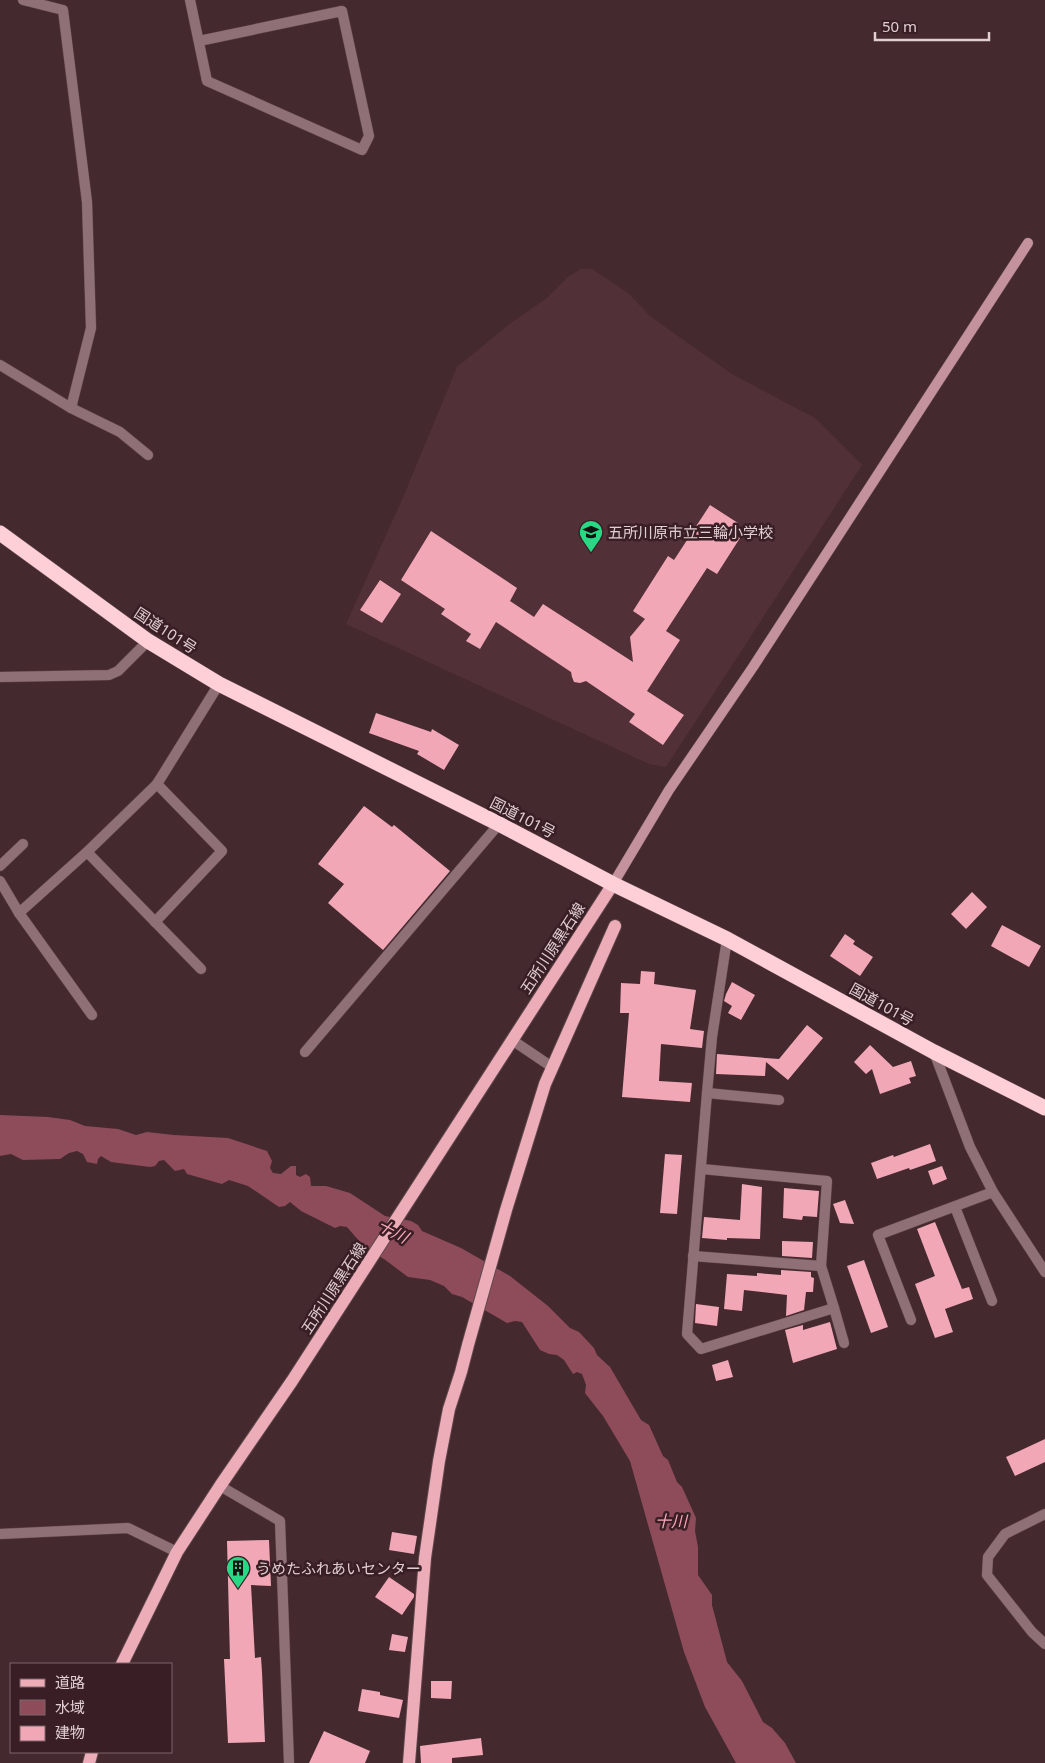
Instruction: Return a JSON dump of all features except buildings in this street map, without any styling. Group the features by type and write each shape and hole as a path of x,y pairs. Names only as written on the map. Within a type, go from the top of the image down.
{"highway":[{"name":"国道101号","path":"0,533 148,641 219,684 499,824 613,884 727,939 934,1052 1045,1108"}],"main road":[{"name":"五所川原黒石線","path":"122,1663 178,1552 302,1365 613,884"},
{"path":"409,1763 425,1558 449,1409 462,1372 468,1344 502,1226 545,1084 615,926"}],"street":[{"path":"23,0 62,5 87,202 91,328 71,408"},
{"path":"190,0 207,81 362,150 369,136 342,10 199,41"},
{"path":"613,884 669,790 748,674 1028,243"},
{"path":"0,364 71,408 120,432 148,455"},
{"path":"0,678 109,675 118,671 148,641"},
{"path":"19,913 87,852 157,784 219,684"},
{"path":"155,922 222,851 157,784"},
{"path":"305,1052 499,824"},
{"path":"0,866 23,844"},
{"path":"87,852 201,969"},
{"path":"0,881 19,913 92,1015"},
{"path":"727,939 712,1037 687,1334 701,1349 834,1308"},
{"path":"512,1040 552,1067"},
{"path":"934,1052 970,1147 993,1192 1045,1272"},
{"path":"707,1093 779,1100"},
{"path":"702,1169 827,1181 821,1266 844,1343"},
{"path":"911,1320 878,1235 993,1192"},
{"path":"955,1207 992,1301"},
{"path":"693,1256 821,1266"},
{"path":"220,1486 280,1521 289,1763"},
{"path":"1045,1514 1005,1534 988,1557 987,1575 1032,1632 1045,1644"},
{"path":"0,1534 128,1528 178,1552"}],"shaded area":[{"name":"五所川原市立三輪小学校","path":"581,269 592,269 628,293 651,317 732,374 815,418 862,465 666,767 649,764 346,624 404,495 457,367 512,322 547,298 569,276"}],"water":[{"name":"十川","path":"0,1115 70,1120 85,1126 118,1129 136,1135 147,1132 228,1138 267,1151 272,1161 270,1168 273,1173 281,1174 291,1166 296,1166 296,1175 300,1177 306,1174 310,1177 311,1186 326,1186 350,1193 385,1216 411,1221 418,1225 422,1231 461,1248 510,1276 548,1306 570,1328 579,1332 594,1348 597,1355 610,1367 641,1420 649,1425 663,1456 668,1460 696,1518 698,1575 712,1595 712,1605 727,1662 742,1681 763,1722 772,1728 785,1743 796,1763 736,1763 705,1707 684,1652 630,1461 603,1416 585,1393 586,1385 582,1374 577,1372 573,1374 564,1360 557,1355 540,1350 522,1322 507,1323 462,1297 452,1294 444,1286 430,1280 408,1277 384,1259 366,1249 347,1227 340,1226 335,1228 301,1211 290,1202 285,1206 279,1207 248,1186 229,1180 222,1184 187,1174 184,1169 175,1171 164,1160 150,1167 111,1162 101,1156 97,1164 87,1162 83,1154 77,1151 69,1153 60,1159 23,1160 11,1154 0,1156"}],"place":[{"name":"五所川原市立三輪小学校","path":"591,553"},
{"name":"うめたふれあいセンター","path":"238,1589"}]}
